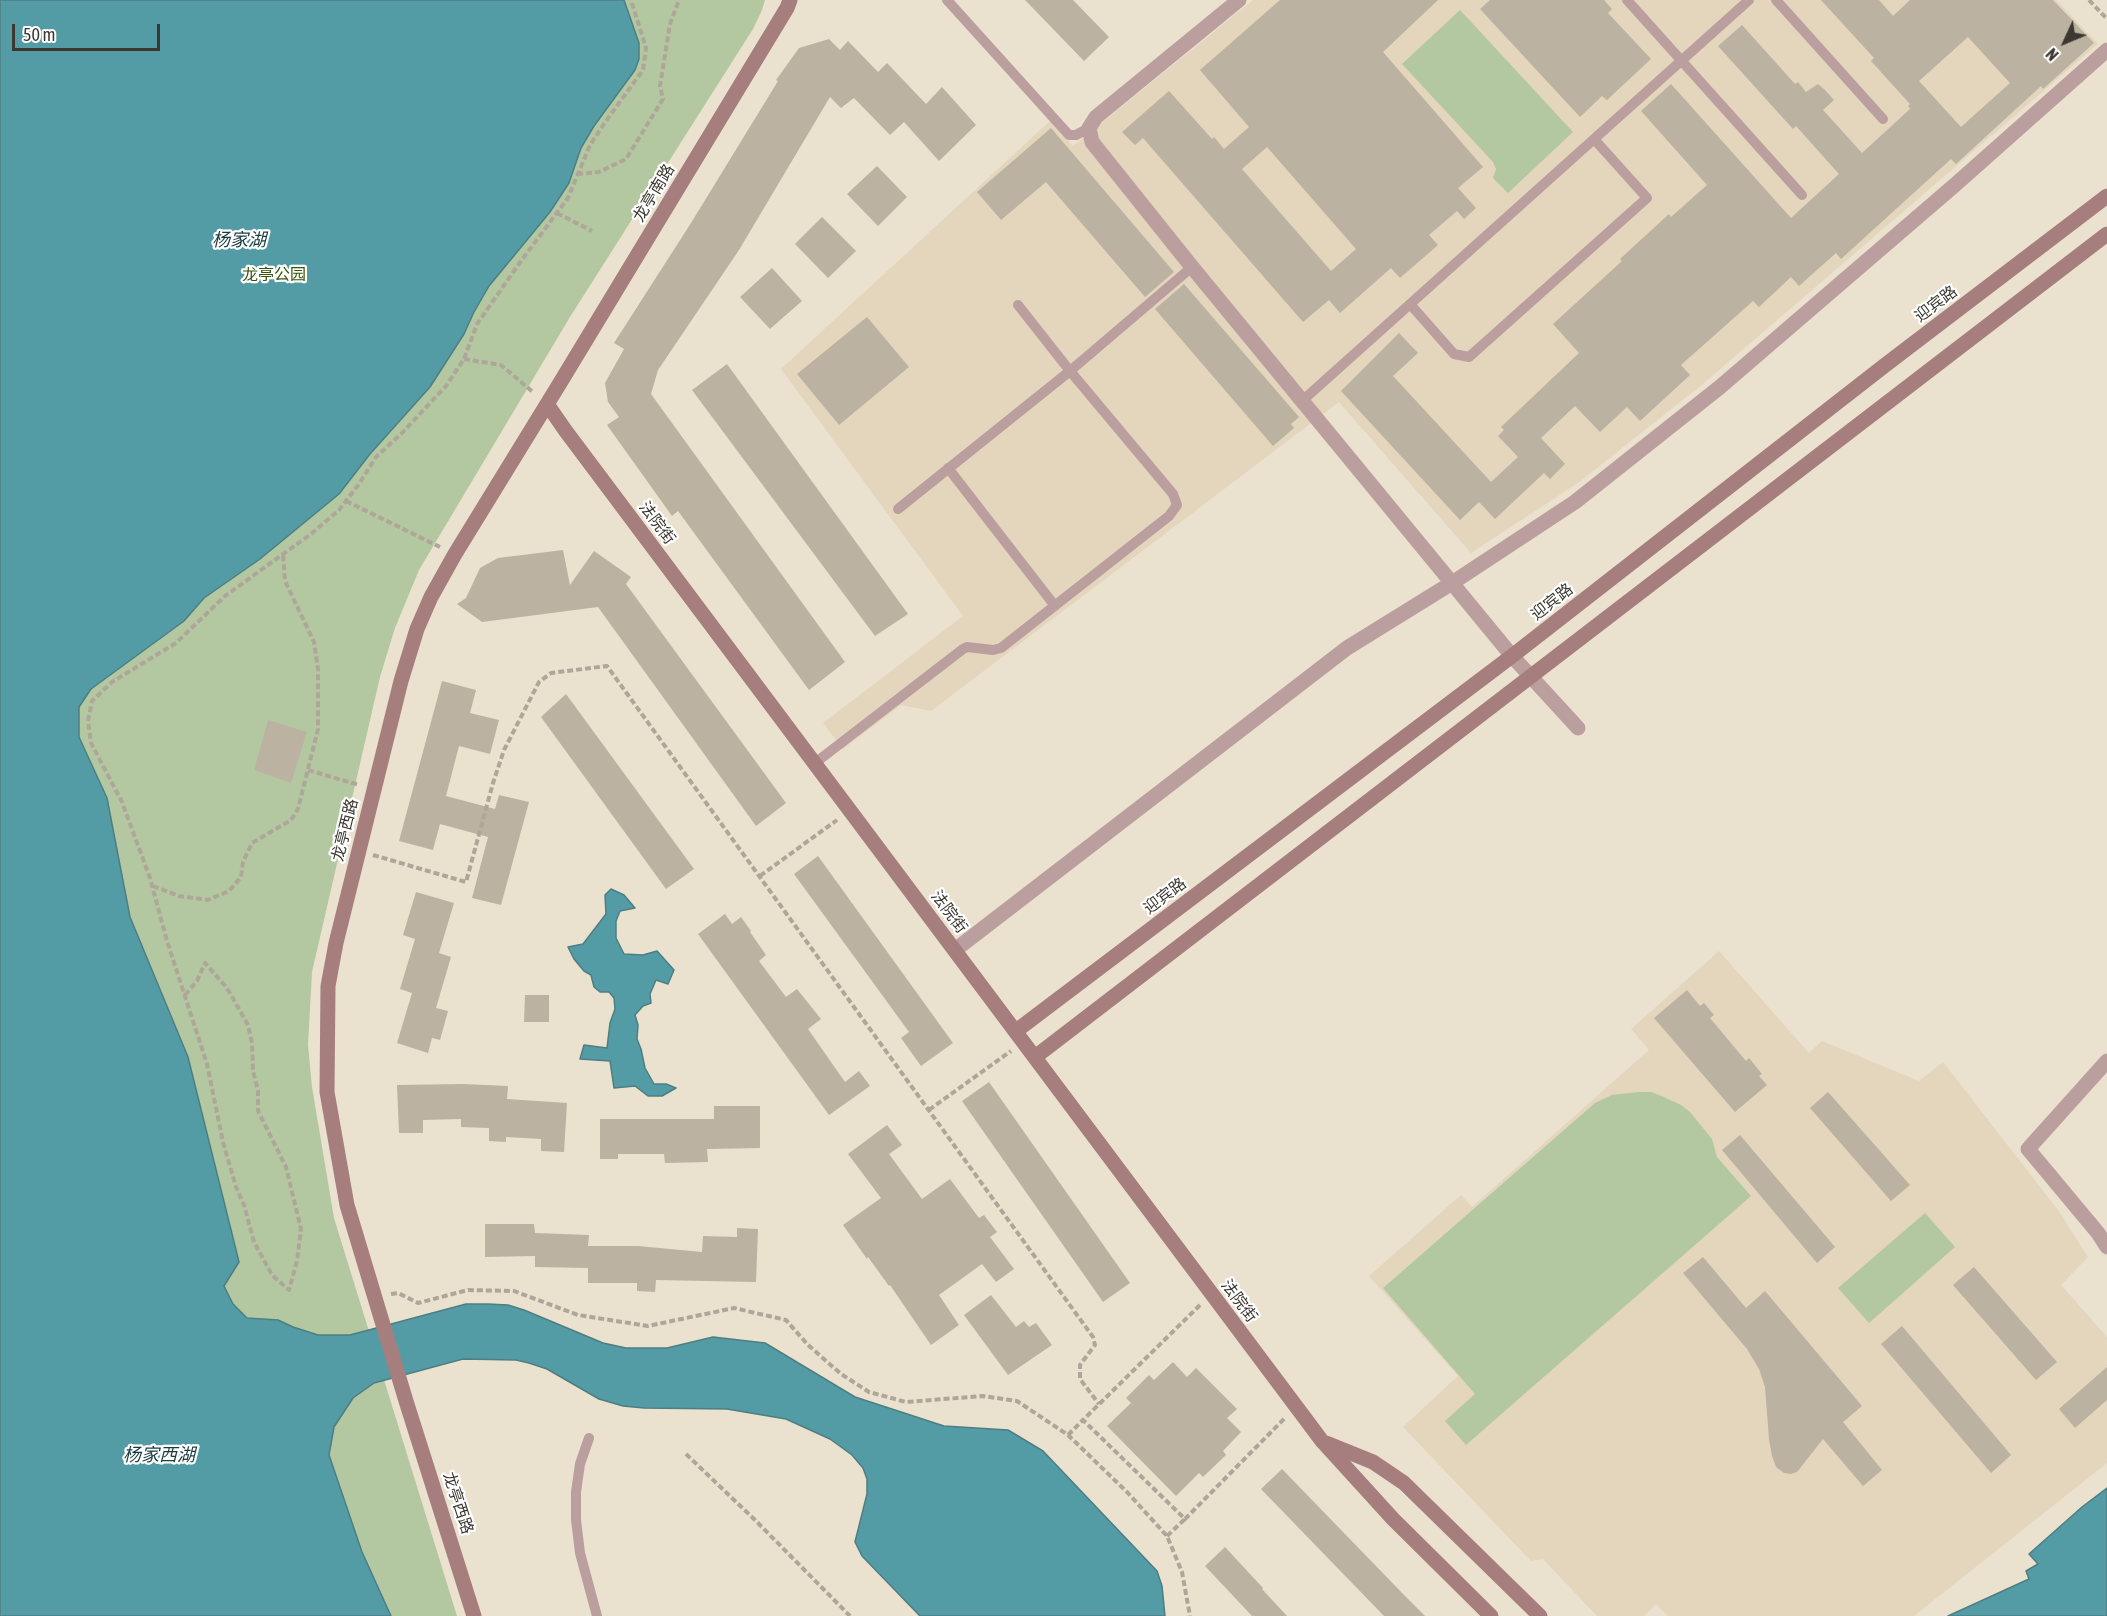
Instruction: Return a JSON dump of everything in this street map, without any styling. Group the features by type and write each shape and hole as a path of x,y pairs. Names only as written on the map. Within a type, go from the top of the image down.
{"street":[{"name":"龙亭南路","path":"547,404 790,0"},
{"path":"1239,0 1096,117 1089,128 1092,142 1512,656 1578,728"},
{"path":"955,950 1347,648 1452,583 1575,502 1720,387 1948,192 2107,50"},
{"name":"迎宾路","path":"1020,1037 1893,359 2107,196"},
{"path":"1035,1057 2107,234"},
{"name":"龙亭西路","path":"474,1616 347,1205 327,1092 328,986 373,789 401,681 417,630 431,597 455,554 547,404"},
{"name":"法院街","path":"547,404 1322,1441 1393,1519 1491,1616"},
{"path":"2107,1061 2028,1149 2107,1247"},
{"name":"法院街","path":"1322,1441 1372,1462 1404,1484 1540,1616"}],"lane":[{"path":"947,0 1069,135 1076,135 1089,128"},
{"path":"1627,0 1802,195"},
{"path":"1302,401 1749,0"},
{"path":"1776,0 1883,119"},
{"path":"1410,304 1454,354 1469,357 1647,198 1594,139"},
{"path":"898,509 1070,371 1192,267"},
{"path":"815,763 963,649 998,650 1169,516 1177,506 1173,494 1018,305"},
{"path":"948,468 1055,606"},
{"path":"589,1438 580,1464 576,1492 576,1520 580,1552 597,1616"}],"path":[{"path":"185,994 197,981 205,963 227,988 248,1025 252,1042 253,1071 258,1091 258,1111 286,1167 301,1229 297,1261 289,1290 272,1275 254,1242 229,1164 207,1064 167,941 153,886 122,802 91,743 88,721 92,701 112,682 176,644 225,596 311,534 339,510 376,457 446,386 464,359 477,324 568,198 590,146 643,70 646,48 631,0"},
{"path":"577,174 599,172 626,159 663,99 660,86 670,24 679,0"},
{"path":"2089,0 2107,19"},
{"path":"557,213 592,231"},
{"path":"464,359 501,365 547,404"},
{"path":"346,501 455,554"},
{"path":"153,886 179,896 207,900 229,891 241,877 243,862 252,843 291,820 298,809 318,729 318,669 314,642 285,581 283,553"},
{"path":"358,851 466,882 504,750 539,682 551,673 607,666 1093,1337 1095,1345 1080,1365 1080,1379 1099,1404"},
{"path":"308,770 373,789"},
{"path":"760,876 850,811"},
{"path":"929,1110 1020,1037"},
{"path":"375,1298 398,1293 418,1303 468,1290 514,1291 578,1315 648,1326 734,1308 786,1320 808,1345 841,1374 869,1392 906,1402 983,1396 1017,1401 1068,1435 1127,1492 1167,1536 1182,1572 1190,1616"},
{"path":"1068,1435 1211,1293"},
{"path":"1167,1536 1296,1407"},
{"path":"1083,1420 1185,1519"},
{"path":"686,1454 850,1616"}],"shaded area":[{"path":"1253,0 2056,0 2098,44 1704,383 1578,483 1471,553 1339,402 931,711 901,705 843,749 823,723 963,616 781,369 1051,120 1073,146"},
{"path":"1719,951 1809,1053 1822,1041 1919,1081 1943,1062 2058,1210 2088,1257 2061,1285 2107,1337 2107,1463 1914,1616 1668,1616 1656,1604 1644,1616 1597,1616 1543,1559 1531,1561 1403,1427 1458,1376 1369,1276 1461,1195 1472,1207 1649,1050 1631,1029"}],"green space":[{"name":"龙亭公园","path":"0,0 765,0 753,29 570,317 419,570 395,628 380,677 312,972 308,1045 312,1087 334,1218 457,1616 0,1616"},
{"path":"1460,10 1573,132 1508,193 1493,178 1496,169 1493,162 1402,64"},
{"path":"1651,1092 1664,1097 1690,1112 1712,1139 1717,1157 1751,1196 1466,1445 1445,1421 1475,1394 1383,1288 1595,1103 1612,1095"},
{"path":"1925,1213 1955,1247 1869,1323 1838,1288"}],"water":[{"name":"龙亭公园","path":"0,0 624,0 639,43 639,59 635,70 594,126 581,148 569,183 550,212 489,286 464,334 430,387 370,454 339,494 260,559 204,598 184,621 91,689 79,707 79,737 107,798 130,917 188,1057 239,1262 224,1286 233,1304 247,1318 278,1320 318,1335 350,1335 466,1304 488,1304 508,1305 524,1310 603,1343 626,1348 667,1348 713,1337 765,1343 855,1397 944,1426 1008,1430 1043,1451 1157,1571 1162,1586 1165,1616 920,1616 862,1556 855,1542 867,1494 867,1479 863,1468 852,1455 830,1439 786,1419 727,1409 623,1406 599,1399 547,1369 529,1363 516,1360 463,1359 374,1383 353,1398 334,1427 329,1455 362,1552 391,1616 0,1616"},
{"path":"611,889 624,895 635,908 620,911 616,921 616,938 624,954 643,955 657,951 674,970 668,984 656,980 650,994 651,1003 643,1006 635,1015 638,1025 637,1039 645,1068 654,1084 666,1084 676,1088 662,1096 648,1096 635,1086 614,1088 610,1061 580,1059 584,1045 607,1048 610,1023 615,1009 614,998 609,992 600,992 594,987 591,975 584,971 574,959 568,947 583,944 606,914 605,895"},
{"path":"2107,1488 2107,1616 1948,1616 2029,1579 2026,1571 2038,1564 2029,1554"}],"building":[{"path":"1025,0 1073,0 1109,37 1084,61"},
{"path":"1280,0 1438,0 1383,52 1483,167 1458,188 1476,208 1464,219 1457,211 1429,235 1438,245 1400,278 1391,268 1340,313 1329,300 1303,322 1143,138 1135,145 1122,132 1169,91 1212,139 1214,137 1224,149 1249,127 1200,70","holes":["1267,147 1356,249 1331,271 1242,169"]},
{"path":"1490,0 1604,0 1612,9 1608,13 1651,59 1607,100 1602,96 1580,117 1480,9"},
{"path":"1821,0 1879,0 1893,16 1910,0 2053,0 2094,43 2043,89 2041,86 1956,164 1951,159 1841,259 1836,253 1799,286 1791,277 1759,307 1753,301 1681,365 1690,375 1640,421 1627,407 1600,432 1575,406 1541,438 1565,464 1550,479 1544,473 1495,519 1479,502 1460,520 1341,391 1399,333 1418,353 1393,376 1491,482 1518,457 1498,436 1504,430 1501,427 1579,353 1553,324 1669,214 1671,217 1707,185 1641,111 1671,84 1791,218 1839,174 1796,126 1793,129 1718,46 1742,25 1795,84 1798,82 1806,92 1818,84 1824,89 1834,100 1823,110 1862,153 1910,109 1908,106 1910,104 1871,61 1874,58","holes":["1968,37 2010,83 1961,127 1919,81"]},
{"path":"829,39 840,50 848,41 878,72 887,63 926,104 942,87 976,125 939,161 904,122 890,135 854,98 841,108 830,97 739,250 658,370 651,394 845,662 809,690 678,511 672,516 607,425 619,417 608,402 605,383 624,349 614,343 691,223 778,81 776,80 799,48"},
{"path":"1051,128 1174,272 1145,297 1046,182 1001,220 977,192"},
{"path":"877,166 907,197 878,226 847,194"},
{"path":"822,217 856,251 828,278 795,244"},
{"path":"772,268 802,301 770,329 740,297"},
{"path":"1184,284 1299,417 1291,424 1294,428 1273,446 1155,309"},
{"path":"867,317 909,367 839,425 797,374"},
{"path":"727,364 908,614 875,636 692,390"},
{"path":"563,550 570,585 594,551 631,577 626,584 786,803 756,826 598,607 482,622 457,604 466,598 480,568 498,558"},
{"path":"442,681 476,690 470,713 499,720 490,754 459,746 446,796 495,809 499,795 529,802 501,905 472,898 488,837 440,824 433,850 399,841"},
{"path":"566,694 694,869 666,889 541,717"},
{"path":"268,720 307,732 291,783 254,770"},
{"path":"818,856 953,1043 921,1066 901,1038 909,1032 794,874"},
{"path":"416,892 454,903 439,953 451,957 436,1008 448,1011 440,1040 432,1038 428,1053 397,1043 412,993 400,989 415,939 403,935"},
{"path":"725,914 732,924 741,917 766,955 759,961 786,997 797,989 821,1019 808,1029 845,1082 859,1071 870,1086 829,1115 698,934"},
{"path":"1687,990 1700,1006 1704,1003 1714,1015 1710,1018 1746,1061 1749,1058 1762,1074 1759,1076 1767,1085 1735,1112 1654,1018"},
{"path":"525,995 549,995 549,1022 524,1022"},
{"path":"989,1082 1130,1283 1103,1302 962,1101"},
{"path":"397,1085 508,1086 507,1099 567,1103 564,1152 541,1151 541,1139 506,1137 506,1142 489,1141 489,1128 461,1127 461,1119 423,1120 423,1133 399,1133"},
{"path":"1828,1092 1910,1185 1891,1201 1810,1108"},
{"path":"714,1106 760,1106 760,1148 707,1149 708,1162 665,1163 664,1154 618,1154 618,1159 600,1159 600,1119 714,1119"},
{"path":"887,1125 902,1145 889,1154 922,1199 950,1179 979,1218 984,1215 997,1232 990,1237 1014,1269 996,1282 982,1264 939,1295 959,1325 931,1345 890,1285 868,1257 867,1259 843,1225 881,1198 848,1154"},
{"path":"1740,1135 1835,1247 1817,1263 1722,1150"},
{"path":"485,1224 534,1224 535,1233 589,1235 588,1246 638,1246 702,1252 703,1236 737,1237 737,1228 758,1229 756,1282 656,1280 655,1292 637,1291 637,1283 588,1283 588,1268 535,1267 535,1256 485,1257"},
{"path":"1703,1257 1746,1308 1765,1291 1862,1406 1843,1422 1882,1470 1863,1486 1823,1439 1797,1472 1784,1473 1776,1467 1769,1439 1765,1387 1759,1369 1747,1349 1683,1273"},
{"path":"1974,1267 2057,1362 2036,1380 1953,1285"},
{"path":"991,1295 1016,1327 1024,1321 1029,1327 1036,1323 1052,1345 1008,1375 964,1315"},
{"path":"1902,1326 2011,1455 1991,1473 1881,1344"},
{"path":"1173,1362 1187,1377 1196,1368 1237,1409 1227,1418 1241,1432 1223,1451 1226,1455 1203,1477 1199,1473 1176,1496 1107,1426 1131,1403 1126,1398 1149,1375 1154,1380"},
{"path":"2107,1367 2107,1400 2075,1428 2059,1409"},
{"path":"1282,1469 1425,1616 1384,1616 1261,1489"},
{"path":"1225,1547 1287,1616 1252,1616 1205,1566"}],"water label":[{"name":"杨家湖","path":"239,240"},
{"name":"杨家西湖","path":"159,1455"}]}
